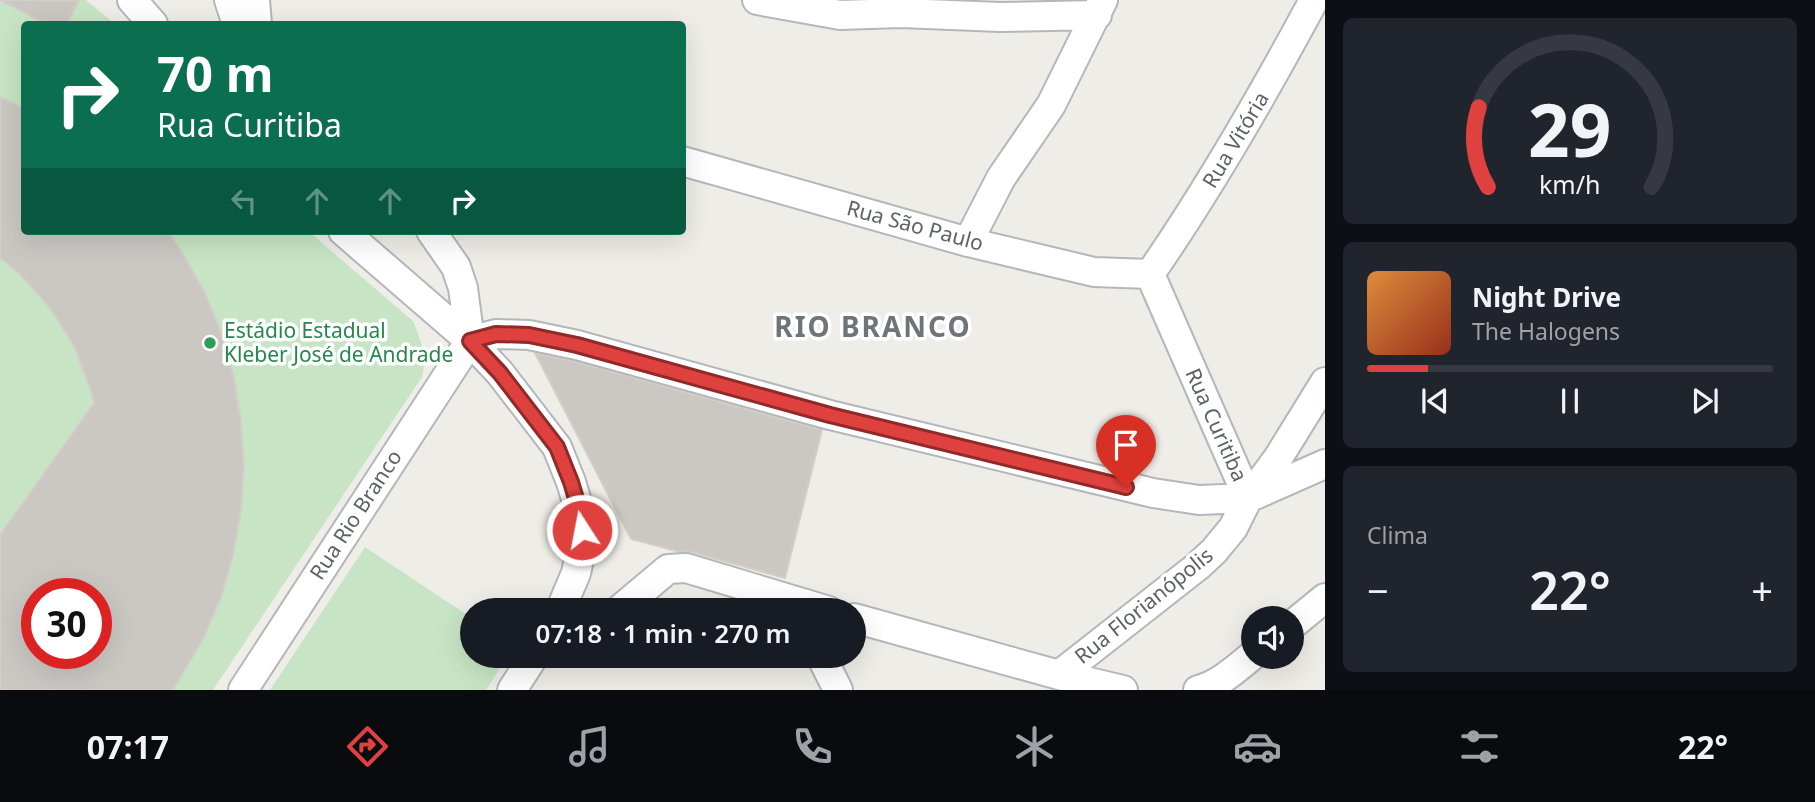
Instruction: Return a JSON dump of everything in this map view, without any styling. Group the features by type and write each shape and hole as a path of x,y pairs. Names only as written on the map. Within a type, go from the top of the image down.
{"street":[{"path":"132,0 150,21"},
{"path":"229,0 236,21"},
{"path":"255,0 257,21"},
{"path":"757,0 901,13 1000,17 1100,7"},
{"name":"Rua Vitória","path":"1150,274 1212,181 1264,94 1314,0"},
{"path":"968,242 1001,178 1051,105 1100,7"},
{"name":"Rua São Paulo","path":"686,162 968,242 1094,272 1150,274"},
{"path":"347,235 470,341 500,373 557,447 571,482 582,530 576,573 565,598"},
{"path":"434,235 456,267 463,288 470,341"},
{"name":"Rua Curitiba","path":"470,341 496,334 529,335 577,345 830,415 1153,493 1199,500 1248,498 1150,274"},
{"name":"Rua Rio Branco","path":"243,690 470,341"},
{"name":"Rua Florianópolis","path":"1059,675 1214,551 1233,528 1248,498 1278,458 1325,382"},
{"path":"1248,498 1325,464"},
{"path":"633,598 668,569 686,568 772,598"},
{"path":"1304,615 1325,598"},
{"path":"866,621 1123,690"},
{"path":"1199,690 1224,678 1241,665"},
{"path":"512,690 526,668"},
{"path":"827,668 838,690"}],"green space":[{"name":"Estádio Estadual Kleber José de Andrade","path":"0,0 86,0 111,21 21,21 21,235 313,235 413,321 422,348 422,377 213,690 0,690"},
{"path":"365,547 460,610 460,668 500,668 486,690 270,690"}],"building":[{"path":"0,0 79,0 68,21 39,21"},
{"path":"0,97 21,107 21,235 170,235 205,293 222,335 234,378 241,422 244,467 241,511 221,598 203,639 173,690 0,690 0,535 94,403 74,346 50,308 20,274 0,258"},
{"path":"535,353 573,361 822,430 785,578 691,552 680,552 631,539"}],"place":[{"name":"Estádio Estadual Kleber José de Andrade","path":"210,343"}],"district":[{"name":"RIO BRANCO","path":"873,327"}],"route":[{"path":"582,530 571,482 557,447 500,373 470,341 496,334 529,335 577,345 830,415 1126,487"}]}
